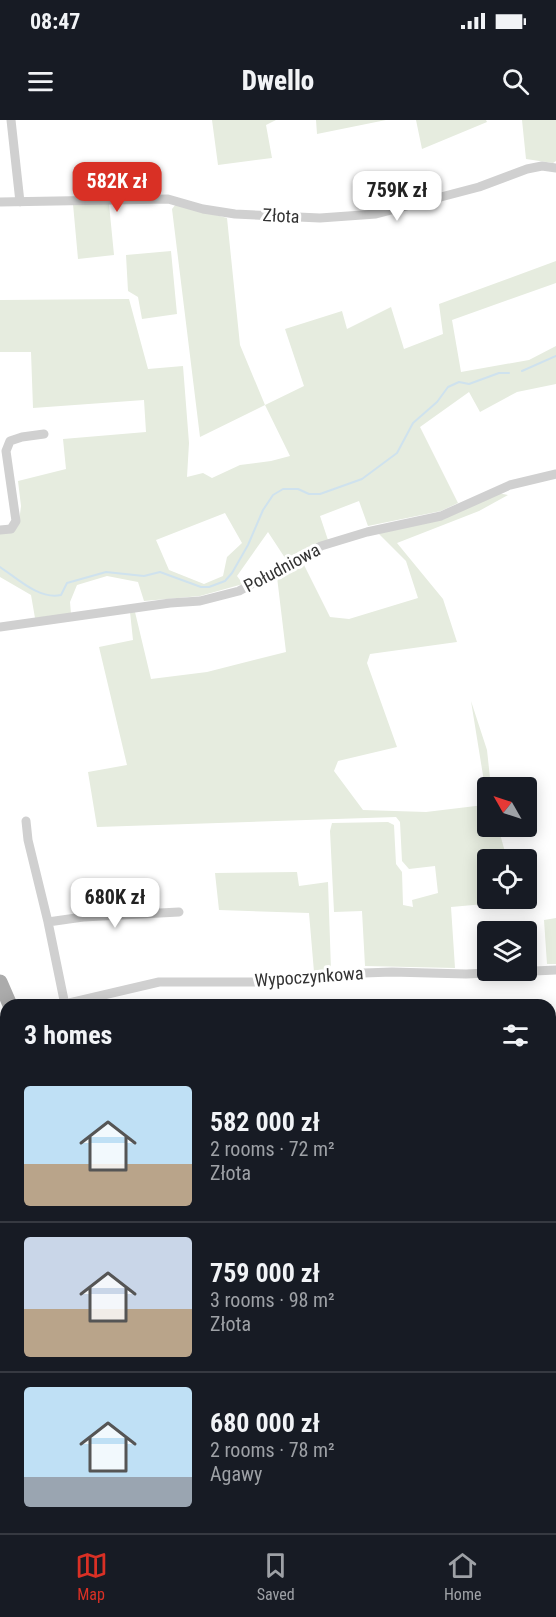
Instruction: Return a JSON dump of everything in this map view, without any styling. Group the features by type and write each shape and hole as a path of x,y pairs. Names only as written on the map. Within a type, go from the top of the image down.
{"main road":[{"path":"0,982 7,999"}],"street":[{"path":"11,120 20,202"},
{"name":"Złota","path":"0,202 168,199 203,209 235,214 320,218 376,213 479,187 527,169 542,166 556,168"},
{"path":"0,530 11,529 16,521 6,451 10,441 44,434"},
{"name":"Południowa","path":"0,627 170,603 200,601 239,591 321,546 367,532 441,516 510,484 556,474"},
{"path":"26,821 28,840 64,999"},
{"path":"48,922 83,917 179,912"},
{"name":"Wypoczynkowa","path":"86,999 159,982 266,982 336,974 392,972 466,974 556,970"}],"shaded area":[{"path":"212,120 276,120 266,125 272,158 218,165"},
{"path":"316,120 386,120 317,134"},
{"path":"416,120 486,120 487,122 422,149"},
{"path":"522,120 556,120 556,161 553,163 526,159"},
{"path":"73,204 109,204 114,255 78,259"},
{"path":"176,204 227,218 240,345 265,405 200,437 172,209"},
{"path":"171,251 177,314 142,319 138,297 128,291 126,255"},
{"path":"556,261 556,283 452,320 461,372 529,360 556,346 556,384 517,392 480,412 469,392 420,427 458,503 441,511 368,526 359,501 320,516 328,540 285,558 268,532 237,576 243,584 200,596 144,601 138,582 107,576 77,585 70,602 71,614 35,618 31,595 0,577 0,533 19,522 21,506 18,481 66,469 63,439 146,432 144,400 33,408 31,352 0,352 0,300 129,299 148,369 183,366 189,443 187,477 203,473 212,478 240,465 290,456 265,405 304,386 285,329 342,311 347,329 391,307 404,349 443,334 439,304","holes":["225,513 242,543 227,557 223,576 204,584 169,570 156,540"]},
{"path":"498,493 508,495 479,511 397,543 443,599 457,642 370,654 367,663 397,747 338,761 334,771 363,810 426,812 477,806 477,837 501,837 504,849 477,849 477,905 451,907 455,968 365,966 362,911 334,912 330,831 332,823 388,822 394,825 396,864 402,872 403,905 413,907 412,900 438,893 435,866 409,869 402,861 400,822 396,817 97,827 88,772 127,765 99,647 133,640 130,612 135,612 151,679 207,672 286,652 277,577 302,561 330,617 349,619 418,598 406,561 378,533"},
{"path":"471,701 487,750 490,777 483,777"},
{"path":"297,872 299,886 328,882 331,970 314,972 309,913 219,910 215,873"},
{"path":"556,918 556,964 547,964 544,920"}],"waterway":[{"path":"522,371 556,356"},
{"path":"0,567 29,587 53,596 61,595 67,583 106,572 144,576 160,572 201,587 209,587 225,581 248,545 263,510 273,495 283,489 298,489 309,494 320,494 362,479 397,453 413,423 437,402 448,387 459,382 469,384 499,373 509,373"}]}
